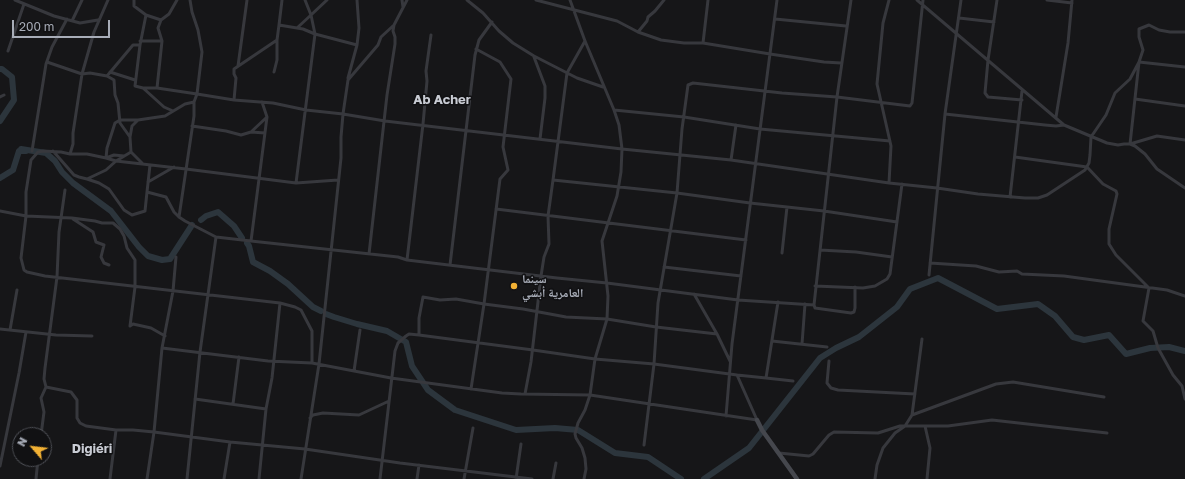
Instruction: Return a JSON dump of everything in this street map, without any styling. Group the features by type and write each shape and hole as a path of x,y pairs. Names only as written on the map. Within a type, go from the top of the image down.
{"street":[{"path":"15,0 72,21 84,23 98,20"},
{"path":"72,21 82,0"},
{"path":"70,154 73,144 73,133 82,74 98,20 108,0"},
{"path":"134,0 134,6 146,15 161,20"},
{"path":"157,88 162,41 158,28 161,20 169,14 177,0"},
{"path":"179,216 202,52 190,0"},
{"path":"238,66 247,0"},
{"path":"274,72 277,60 277,40 282,0"},
{"path":"296,183 315,34 311,15 305,0"},
{"path":"297,28 327,0"},
{"path":"301,479 319,364 341,158 343,114 351,63 357,45 359,28 357,0"},
{"path":"402,0 403,7"},
{"path":"369,254 395,44 393,31 394,25 407,0"},
{"path":"468,0 513,43 534,56 577,78 603,87"},
{"path":"536,0 617,21 638,32 670,42 702,43 824,62 841,63"},
{"path":"570,0 584,41 614,110 622,149 618,187 609,223 602,242 607,282 607,319 595,359 590,395 575,434 585,458 586,469 584,479"},
{"path":"638,32 647,21 648,17 655,12 664,0"},
{"path":"702,43 708,0"},
{"path":"726,416 738,300 777,0"},
{"path":"814,305 841,63 851,0"},
{"path":"889,0 883,23 877,78 877,89 890,141 891,151 889,183"},
{"path":"917,0 1022,91 1064,125 1114,145 1130,144 1157,136 1185,140"},
{"path":"644,445 654,364 660,290 677,193 679,155 688,85 837,97 908,107 912,103 923,0"},
{"path":"929,275 945,114 961,0"},
{"path":"997,0 988,60 985,93 986,96 1022,100"},
{"path":"1047,0 1072,2 1068,43 1056,117"},
{"path":"8,51 24,4"},
{"path":"146,15 140,43 135,80 135,86 143,88 157,88 234,100 262,102 385,121 423,124 622,149 731,160 889,183 978,194 1038,198 1047,195 1077,176 1086,166 1090,155 1091,137 1106,115 1115,92 1130,79 1139,62 1143,50 1139,37 1139,29 1149,25 1159,30 1185,32"},
{"path":"959,18 994,22"},
{"path":"32,151 47,62 52,47 67,19"},
{"path":"775,19 846,26"},
{"path":"450,265 476,49 479,40 492,22"},
{"path":"279,25 297,28 357,45"},
{"path":"348,80 378,45 380,37 394,25"},
{"path":"407,260 423,124 430,35"},
{"path":"234,100 236,78 234,69 277,40"},
{"path":"107,76 133,46 140,43 162,41"},
{"path":"526,394 541,276 544,257 549,244 548,216 567,73 584,41"},
{"path":"471,388 489,269 500,179 508,170 503,147 511,79 500,62 476,49"},
{"path":"534,56 545,86 540,139"},
{"path":"47,62 82,74 90,73 107,76 114,80 120,123 130,137"},
{"path":"1139,62 1185,67"},
{"path":"1130,144 1139,62"},
{"path":"110,72 135,80"},
{"path":"143,88 164,107 173,111"},
{"path":"1010,197 1022,91"},
{"path":"0,97 4,95"},
{"path":"1135,99 1185,106"},
{"path":"106,158 107,148 115,123 120,120 138,120 166,116 185,104 194,102"},
{"path":"252,241 267,117 262,102"},
{"path":"614,110 684,117 760,129 890,141"},
{"path":"945,114 1056,126 1064,125"},
{"path":"251,132 267,117"},
{"path":"138,120 132,126 130,137 131,152 143,164"},
{"path":"731,160 736,125"},
{"path":"192,126 226,131 241,135 251,132 265,133"},
{"path":"1130,144 1145,154 1157,169 1185,188"},
{"path":"312,363 312,331 301,310 295,307 173,290 135,287 33,274 27,272 24,270 22,258 26,216 26,192 31,160 38,152 43,150 70,154 87,154 116,161 186,168 296,183 338,180"},
{"path":"53,151 74,175 99,183 108,190 124,210 132,215 145,211 150,165"},
{"path":"87,179 106,170 116,161 131,152"},
{"path":"106,158 114,155 124,156"},
{"path":"1015,157 1086,166 1103,184 1116,190 1117,194 1109,229 1109,244 1116,255 1149,288"},
{"path":"148,182 174,167"},
{"path":"553,180 677,193 824,211 897,222"},
{"path":"815,286 855,288 875,286 885,282 890,274 902,184"},
{"path":"42,427 44,417 42,398 46,386 44,379 56,277 59,232 65,190"},
{"path":"147,192 166,197 174,212 185,221 216,237 398,257 407,260 541,276 607,282 738,300 814,305 815,308 851,313 854,312 855,288"},
{"path":"782,253 787,207"},
{"path":"496,209 746,240"},
{"path":"0,211 26,216 72,218 102,223 113,223 120,229 124,236 127,248 135,260 135,287 130,326 133,324 151,328 164,336"},
{"path":"72,218 93,232 96,242 104,245 101,257 104,263 109,265"},
{"path":"187,479 200,352 216,237"},
{"path":"820,250 856,252 892,257"},
{"path":"147,479 154,432 162,348 173,290 176,258"},
{"path":"930,263 976,266 999,272 1017,271 1022,274 1064,276 1166,290 1185,296"},
{"path":"664,267 741,276"},
{"path":"1149,288 1143,321 1152,331 1158,348 1173,375 1182,386 1185,399"},
{"path":"10,330 17,290"},
{"path":"694,294 717,334 731,363"},
{"path":"419,335 419,318 423,297 440,300 456,299 566,317 607,319 656,327 717,334"},
{"path":"766,378 778,302"},
{"path":"259,479 266,409 274,361 280,304"},
{"path":"802,344 805,304"},
{"path":"0,329 49,334 92,336"},
{"path":"354,371 360,330"},
{"path":"0,466 26,332"},
{"path":"380,479 395,350 398,343 408,334 478,342 595,359 654,364 793,381"},
{"path":"875,479 877,465 883,448 895,433 905,426 912,415 922,339"},
{"path":"772,341 827,347"},
{"path":"162,348 274,361 312,363 391,378 471,388 526,394 590,395 757,420"},
{"path":"234,404 239,357"},
{"path":"829,361 827,383 831,388 838,390 915,394"},
{"path":"738,375 762,430 797,479"},
{"path":"912,415 996,384 1013,382 1104,397"},
{"path":"46,386 71,392 77,400 77,418 83,425 116,430 154,432 230,442 305,449 532,479"},
{"path":"195,399 266,409"},
{"path":"310,418 314,415 323,413 359,415 388,401"},
{"path":"778,453 809,456 813,454 829,435 834,432 878,433 900,426 965,425 992,420 1107,433"},
{"path":"926,426 930,448 926,479"},
{"path":"464,479 473,428"},
{"path":"110,479 116,430"},
{"path":"224,479 230,442"},
{"path":"516,478 521,444"},
{"path":"553,479 556,463"},
{"path":"417,479 419,465"},
{"path":"36,479 37,467"},
{"path":"791,479 792,471"}],"waterway":[{"path":"0,69 12,77 14,100 0,121"},
{"path":"21,149 46,153 55,161 62,172 73,183 111,211 139,247 148,256 162,260 170,259 192,225"},
{"path":"0,178 13,170 19,151 26,151"},
{"path":"201,220 206,216 218,212 234,226 242,238"},
{"path":"247,243 253,262 270,271 288,284 313,307 321,311"},
{"path":"704,479 749,448 820,358 836,348 859,337 897,307 910,289 938,278 997,309 1038,304 1055,316 1073,337 1084,340 1109,335 1126,354 1150,348 1169,347 1185,351"},
{"path":"326,314 357,324 387,331 406,342 412,366 428,390 455,410 516,430 555,428 578,430 615,453 648,457 681,479"}],"place":[{"name":"سينما العامرية أبشي","path":"514,286"}],"district":[{"name":"Ab Acher","path":"442,100"},
{"name":"Digiéri","path":"92,449"}]}
